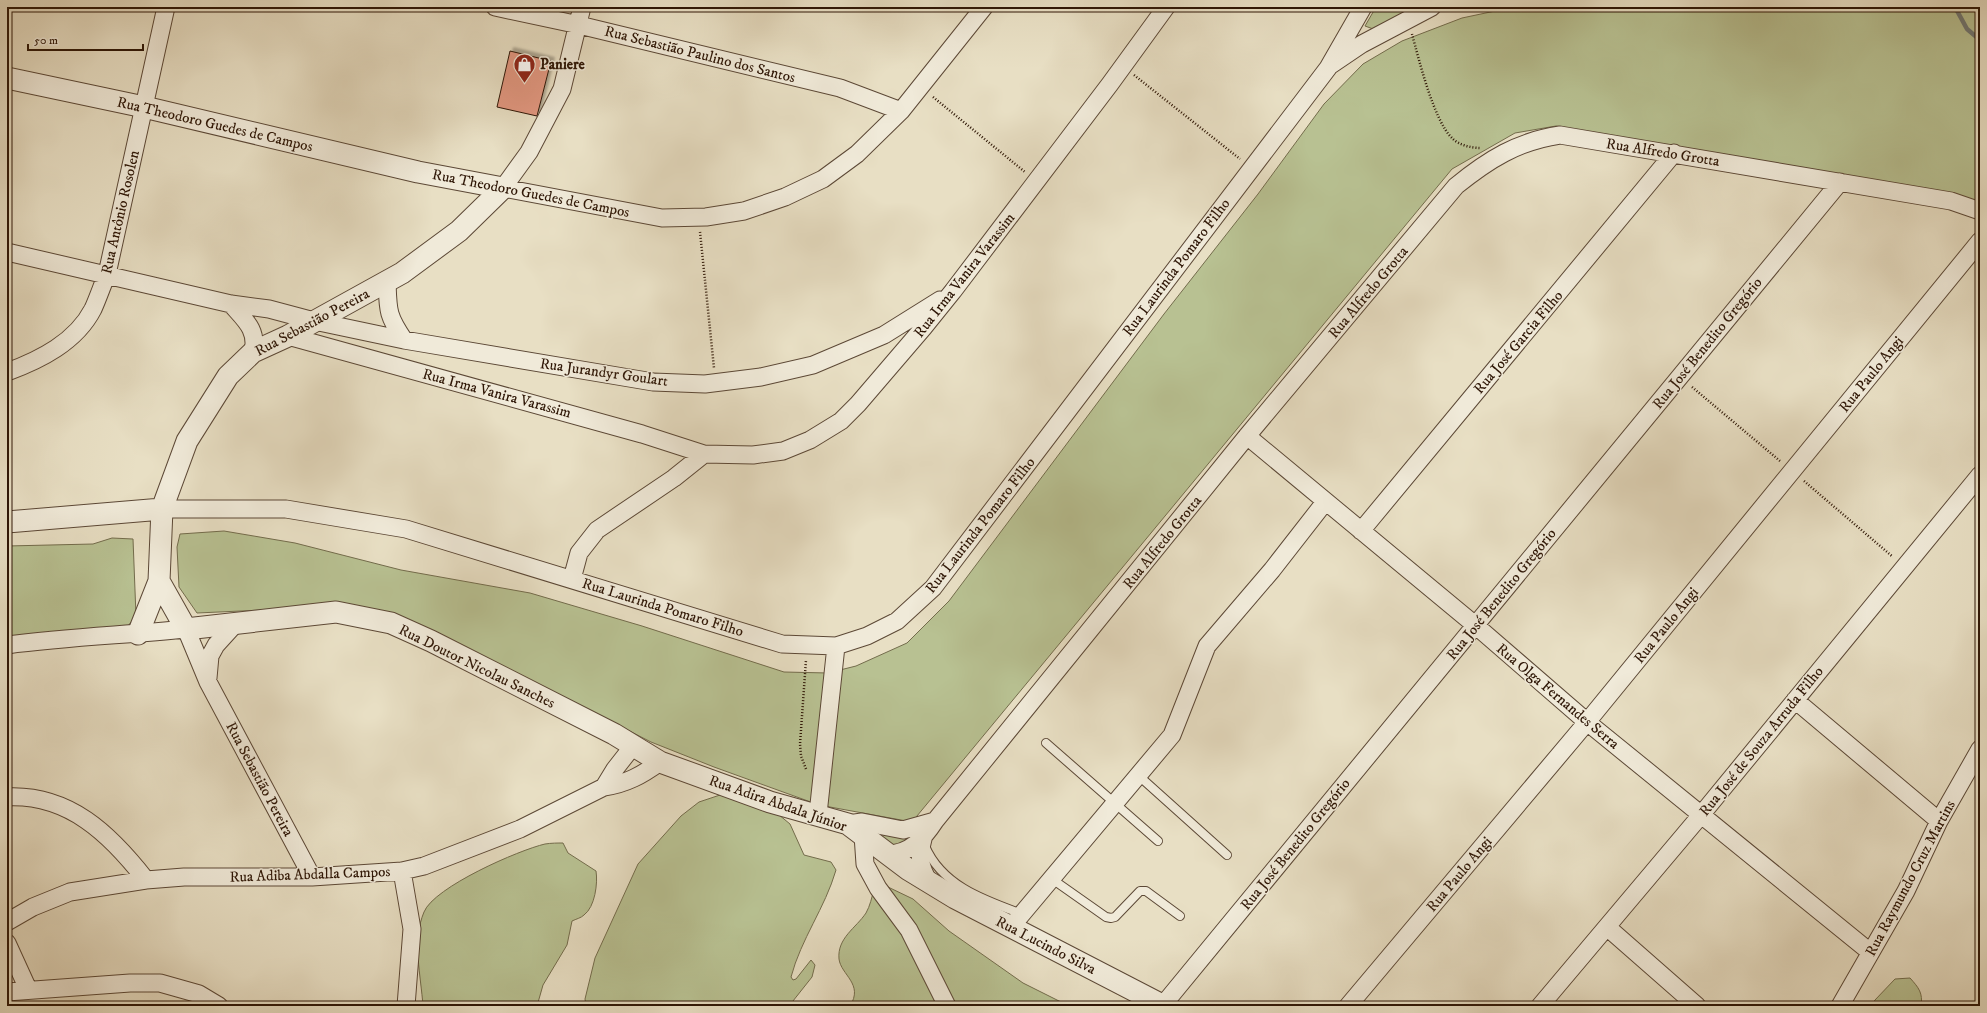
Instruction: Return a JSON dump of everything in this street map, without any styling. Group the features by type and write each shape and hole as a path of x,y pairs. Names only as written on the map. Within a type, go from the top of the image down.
{"street":[{"name":"Rua Antônio Rosolen","path":"7,372 30,363 54,350 75,332 92,310 106,274 166,7"},
{"name":"Rua Sebastião Paulino dos Santos","path":"495,7 579,25 840,88 901,111"},
{"name":"Rua Sebastião Pereira","path":"312,877 208,682 186,629 159,581 162,509 187,441 228,376 253,352 288,336 402,273 459,231 503,188 529,152 562,89 579,25 582,7"},
{"name":"Rua Theodoro Guedes de Campos","path":"7,78 144,107 418,172 662,218 699,217 744,211 785,198 823,179 856,154 901,111 984,7"},
{"name":"Rua Irma Vanira Varassim","path":"288,336 642,434 704,454 753,455 783,451 810,440 841,421 858,404 953,291 1166,7"},
{"name":"Rua Laurinda Pomaro Filho","path":"162,509 286,509 406,530 572,578 782,644 836,646 867,636 897,621 933,588 1328,68 1363,7"},
{"name":"Rua Laurinda Pomaro Filho","path":"1328,68 1362,44 1420,11"},
{"name":"Rua Alfredo Grotta","path":"888,854 902,852 923,839 935,821 1247,436 1456,186 1482,165 1517,146 1538,138 1560,135 1674,153 1951,201 1980,211"},
{"name":"Rua José Garcia Filho","path":"1361,531 1674,153"},
{"name":"Rua José Benedito Gregório","path":"1163,1006 1840,182"},
{"name":"Rua Paulo Angi","path":"1348,1006 1587,722 1980,241"},
{"name":"Rua Jurandyr Goulart","path":"7,252 231,304 269,309 314,321 404,340 653,382 716,383 761,377 813,365 884,335 912,319 953,291"},
{"path":"388,281 388,311 392,322 404,340"},
{"path":"231,304 253,331 255,342 253,352"},
{"name":"Rua Olga Fernandes Serra","path":"1247,436 1475,625 1587,722 1870,952"},
{"path":"572,578 579,553 597,530 674,478 704,454"},
{"name":"Rua José de Souza Arruda Filho","path":"1540,1006 1701,815 1980,475"},
{"path":"1017,921 1172,735 1207,646 1272,570 1325,502"},
{"path":"7,522 162,509"},
{"path":"138,634 159,581"},
{"name":"Rua Doutor Nicolau Sanches","path":"186,629 336,612 391,623 431,641 472,664 607,730 660,762"},
{"path":"208,682 210,656 216,645 236,623"},
{"path":"7,645 46,640 138,634 186,629"},
{"path":"818,814 836,646"},
{"path":"1795,700 1939,821"},
{"path":"604,787 615,769 633,746"},
{"name":"Rua Raymundo Cruz Martins","path":"1840,1006 1906,891 1939,821 1980,749"},
{"name":"Rua Adira Abdala Júnior","path":"660,762 770,802 818,814 855,830 909,870"},
{"name":"Rua Adiba Abdalla Campos","path":"7,922 33,907 70,892 146,880 184,877 312,877 402,871 424,866 520,829 604,787 619,785 639,776 660,762"},
{"path":"7,797 43,799 69,808 105,834 146,880"},
{"path":"935,821 903,830 868,823 855,830 865,864 878,888 908,930 947,1006"},
{"path":"923,839 919,854 921,869 929,882"},
{"name":"Rua Lucindo Silva","path":"909,870 955,898 1017,921 1163,1006"},
{"path":"402,871 412,929 406,1006"},
{"path":"1607,927 1697,1006"},
{"path":"7,943 28,989"},
{"path":"7,992 28,989 160,983 199,994 219,1006"}],"lane":[{"path":"1046,744 1158,841"},
{"path":"1139,776 1227,855"},
{"path":"923,839 930,859 941,872 965,890 1017,921"},
{"path":"1052,879 1111,918 1115,917 1140,891 1146,891 1180,916"}],"path":[{"path":"1420,11 1422,69 1440,119 1453,140 1462,144 1484,148"},
{"path":"1123,66 1252,168"},
{"path":"921,87 1037,181"},
{"path":"699,217 716,383"},
{"path":"800,735 805,698 807,645"}],"green space":[{"path":"1376,7 1416,7 1376,30 1365,26"},
{"path":"1514,7 1980,7 1980,205 1556,126 1515,133 1452,169 912,822 819,805 714,767 651,742 523,677 391,618 263,610 197,613 179,587 177,547 180,534 224,531 295,543 401,570 530,593 642,626 784,672 828,673 856,666 907,643 949,601 1164,314 1258,194 1324,104 1363,64 1402,41 1462,18"},
{"path":"112,538 133,539 136,616 123,632 7,638 7,546 93,544"},
{"path":"726,793 767,805 790,824 804,855 831,862 836,870 826,897 795,963 791,977 793,980 796,979 811,960 815,965 812,977 789,1006 586,1006 585,999 595,958 638,864 681,816 699,802"},
{"path":"865,829 918,830 899,852"},
{"path":"563,843 568,853 596,871 597,882 593,901 588,911 581,917 572,921 567,945 543,985 537,1006 423,1006 418,959 418,934 424,912 431,902 460,881 498,862 545,844"},
{"path":"888,887 913,899 949,931 1023,983 1069,1006 850,1006 854,998 854,992 853,986 839,959 841,945 844,939 866,913 874,889"},
{"path":"1910,978 1920,991 1921,1006 1871,1006 1895,979"}],"building":[{"name":"Paniere","path":"510,51 551,61 537,116 497,107"}],"waterway":[{"path":"1955,7 1967,29 1980,40"}],"place":[{"name":"Paniere","path":"524,84"}]}
